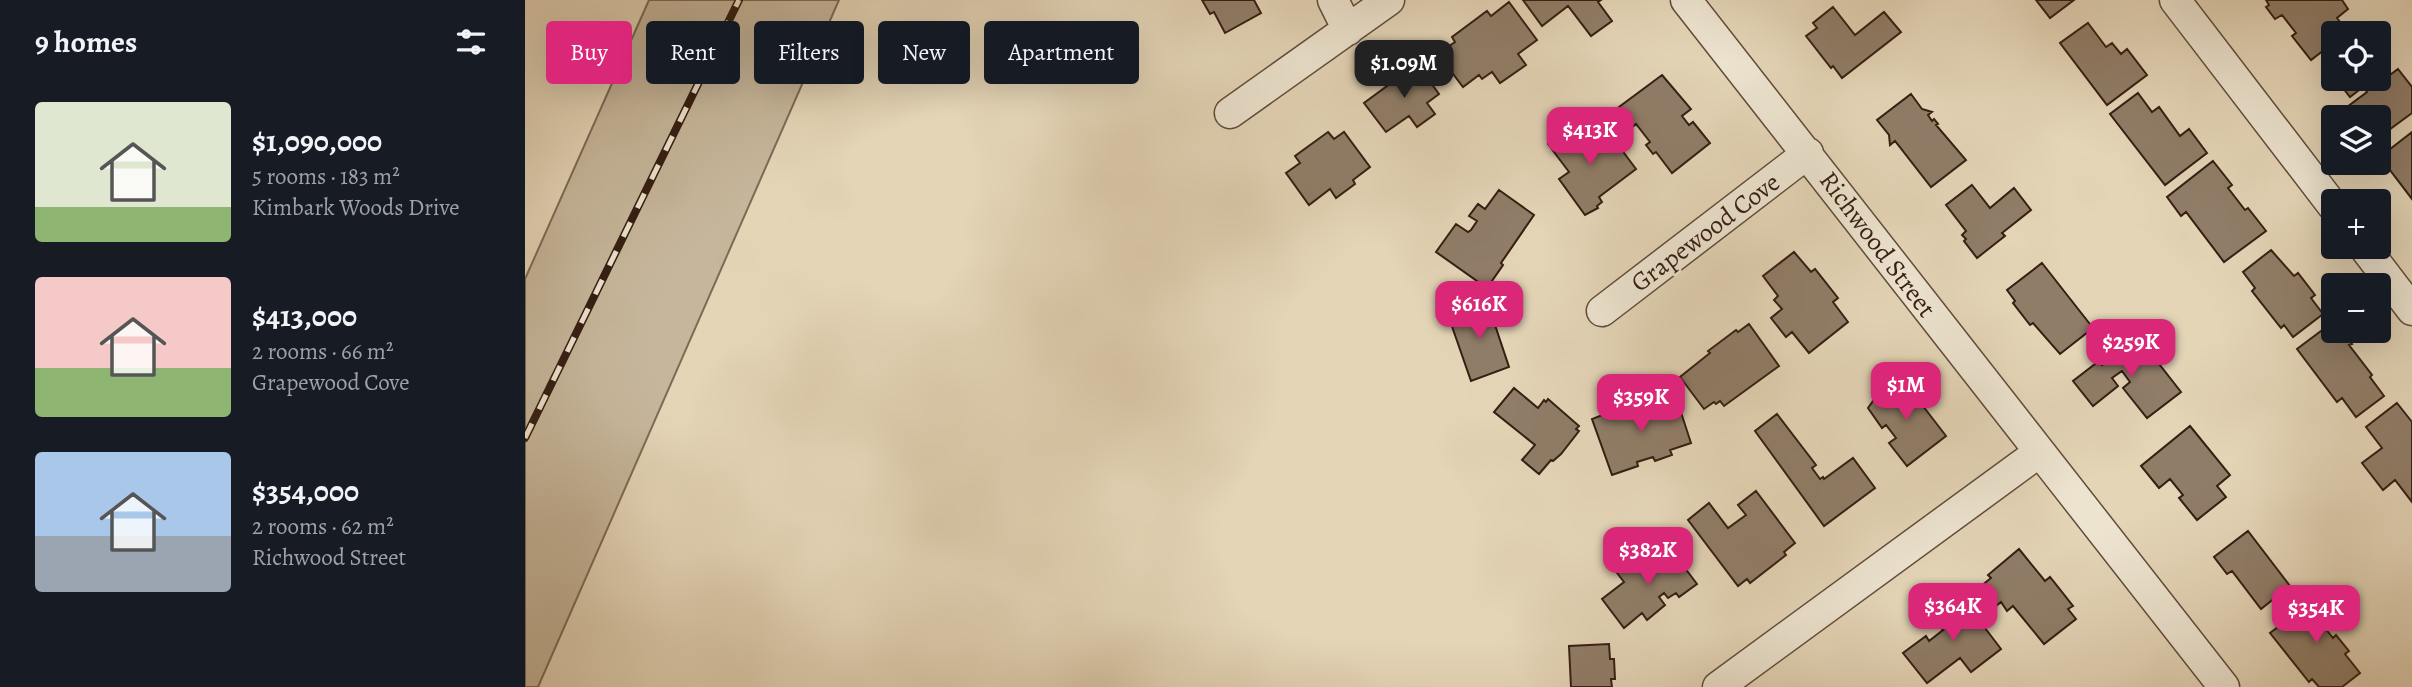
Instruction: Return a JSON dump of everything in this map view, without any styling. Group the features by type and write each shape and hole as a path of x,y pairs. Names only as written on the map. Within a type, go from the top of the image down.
{"street":[{"path":"1333,0 1348,30"},
{"path":"1230,113 1389,0"},
{"name":"Richwood Street","path":"1686,0 1808,153 2038,453 2224,687"},
{"path":"2175,0 2321,190"},
{"name":"Grapewood Cove","path":"1602,311 1808,153"},
{"path":"2373,259 2412,310"},
{"path":"1718,687 2038,453"}],"shaded area":[{"path":"649,0 839,0 830,21 754,21 754,84 802,84 538,687 525,687 525,279 612,84 632,84 632,38"}],"building":[{"path":"1202,0 1254,0 1261,13 1225,33 1214,12 1210,14"},
{"path":"1523,0 1601,0 1598,2 1612,21 1591,36 1568,6 1542,26"},
{"path":"2036,0 2074,0 2050,18"},
{"path":"2266,0 2342,0 2348,9 2337,18 2339,21 2321,21 2321,52 2311,60 2292,36 2296,33 2282,15 2275,19 2266,7 2269,5"},
{"path":"1509,2 1537,40 1518,54 1526,65 1500,83 1492,72 1482,79 1479,75 1463,87 1438,54 1455,42 1452,37 1487,11 1491,16"},
{"path":"1833,7 1855,35 1884,12 1901,32 1842,78 1806,36 1817,28 1813,23"},
{"path":"2088,23 2106,47 2112,43 2121,54 2127,49 2147,75 2107,105 2060,43"},
{"path":"1417,64 1439,94 1427,103 1435,114 1417,127 1409,116 1386,132 1364,103"},
{"path":"2398,69 2412,87 2412,113 2391,128 2391,105 2350,105 2366,91 2391,91 2391,74"},
{"path":"1662,75 1691,109 1682,116 1689,125 1693,122 1710,143 1672,173 1656,152 1653,154 1646,145 1650,142 1636,124 1630,129 1615,110"},
{"path":"2345,91 2358,91 2350,97"},
{"path":"2138,93 2152,112 2159,107 2180,136 2189,129 2207,153 2165,185 2110,114"},
{"path":"1911,94 1922,109 1932,112 1928,115 1932,121 1934,119 1938,124 1936,125 1966,160 1931,187 1895,141 1890,145 1889,135 1877,120"},
{"path":"1574,124 1594,150 1612,137 1636,169 1599,197 1602,202 1598,208 1585,215 1559,179 1569,172 1548,144"},
{"path":"1328,132 1334,139 1344,132 1370,167 1353,180 1355,184 1336,198 1330,189 1309,205 1286,173 1300,163 1295,156"},
{"path":"2412,132 2412,199 2391,171 2391,148"},
{"path":"2213,161 2232,185 2228,188 2266,231 2224,262 2186,212 2181,216 2167,197"},
{"path":"1972,185 1990,208 2014,188 2031,210 2002,233 2005,236 1977,258 1964,241 1966,239 1962,235 1966,231 1946,205"},
{"path":"1499,190 1534,215 1487,288 1436,252 1456,224 1468,232 1471,230 1477,221 1469,216 1478,204 1485,209"},
{"path":"2271,250 2294,276 2298,273 2315,295 2311,298 2321,316 2293,337 2284,325 2281,328 2252,291 2255,288 2243,272"},
{"path":"1794,252 1811,272 1815,269 1838,298 1833,302 1848,322 1809,353 1792,332 1786,337 1771,318 1782,309 1774,300 1778,296 1763,276"},
{"path":"2042,263 2093,328 2060,354 2033,323 2030,325 2013,303 2015,301 2007,290"},
{"path":"1487,301 1509,367 1471,381 1448,315"},
{"path":"1749,324 1779,366 1724,406 1720,401 1704,409 1680,377 1710,353 1708,351 1736,330 1738,332"},
{"path":"2321,331 2321,343 2351,343 2349,345 2384,396 2356,417 2342,398 2337,402 2297,349"},
{"path":"2138,337 2181,392 2147,418 2123,388 2130,382 2122,371 2112,378 2118,386 2093,406 2073,381 2099,361 2102,365"},
{"path":"1903,380 1946,436 1907,466 1889,443 1896,438 1886,425 1882,428 1868,408 1873,401"},
{"path":"1514,388 1538,408 1548,399 1579,426 1576,429 1579,431 1561,454 1551,460 1539,474 1522,460 1535,445 1494,412"},
{"path":"1675,394 1691,443 1670,450 1672,455 1655,461 1653,457 1637,462 1638,466 1612,475 1592,419 1628,405 1632,415 1648,410 1646,405"},
{"path":"2397,403 2412,422 2412,502 2395,480 2383,490 2362,463 2382,448 2366,427"},
{"path":"1777,414 1816,465 1812,468 1820,479 1824,479 1853,458 1875,488 1824,526 1755,431"},
{"path":"2190,426 2230,475 2217,486 2226,497 2197,520 2179,498 2183,495 2170,479 2159,488 2141,466"},
{"path":"1756,491 1795,543 1784,552 1786,555 1750,583 1747,579 1738,586 1688,520 1709,503 1728,528 1746,515 1738,505"},
{"path":"2248,531 2290,586 2261,609 2232,571 2227,574 2214,557"},
{"path":"1669,547 1697,584 1679,597 1676,593 1668,598 1664,593 1659,597 1665,605 1647,620 1642,613 1624,628 1602,599 1624,582 1614,569 1630,557 1639,569"},
{"path":"2019,549 2045,581 2050,577 2073,606 2068,609 2076,619 2044,644 2013,606 2007,611 2001,602 1996,606 1980,587 1991,578 1988,575"},
{"path":"2323,593 2341,616 2325,628 2333,638 2336,635 2349,651 2345,654 2360,673 2342,687 2319,687 2312,679 2309,682 2270,633"},
{"path":"1962,598 2001,649 1971,672 1960,658 1927,683 1903,653 1926,636 1929,641 1943,630 1934,619"},
{"path":"1609,644 1610,659 1614,659 1615,679 1611,679 1612,687 1571,687 1569,646"}],"railway":[{"path":"525,438 739,0"}]}
